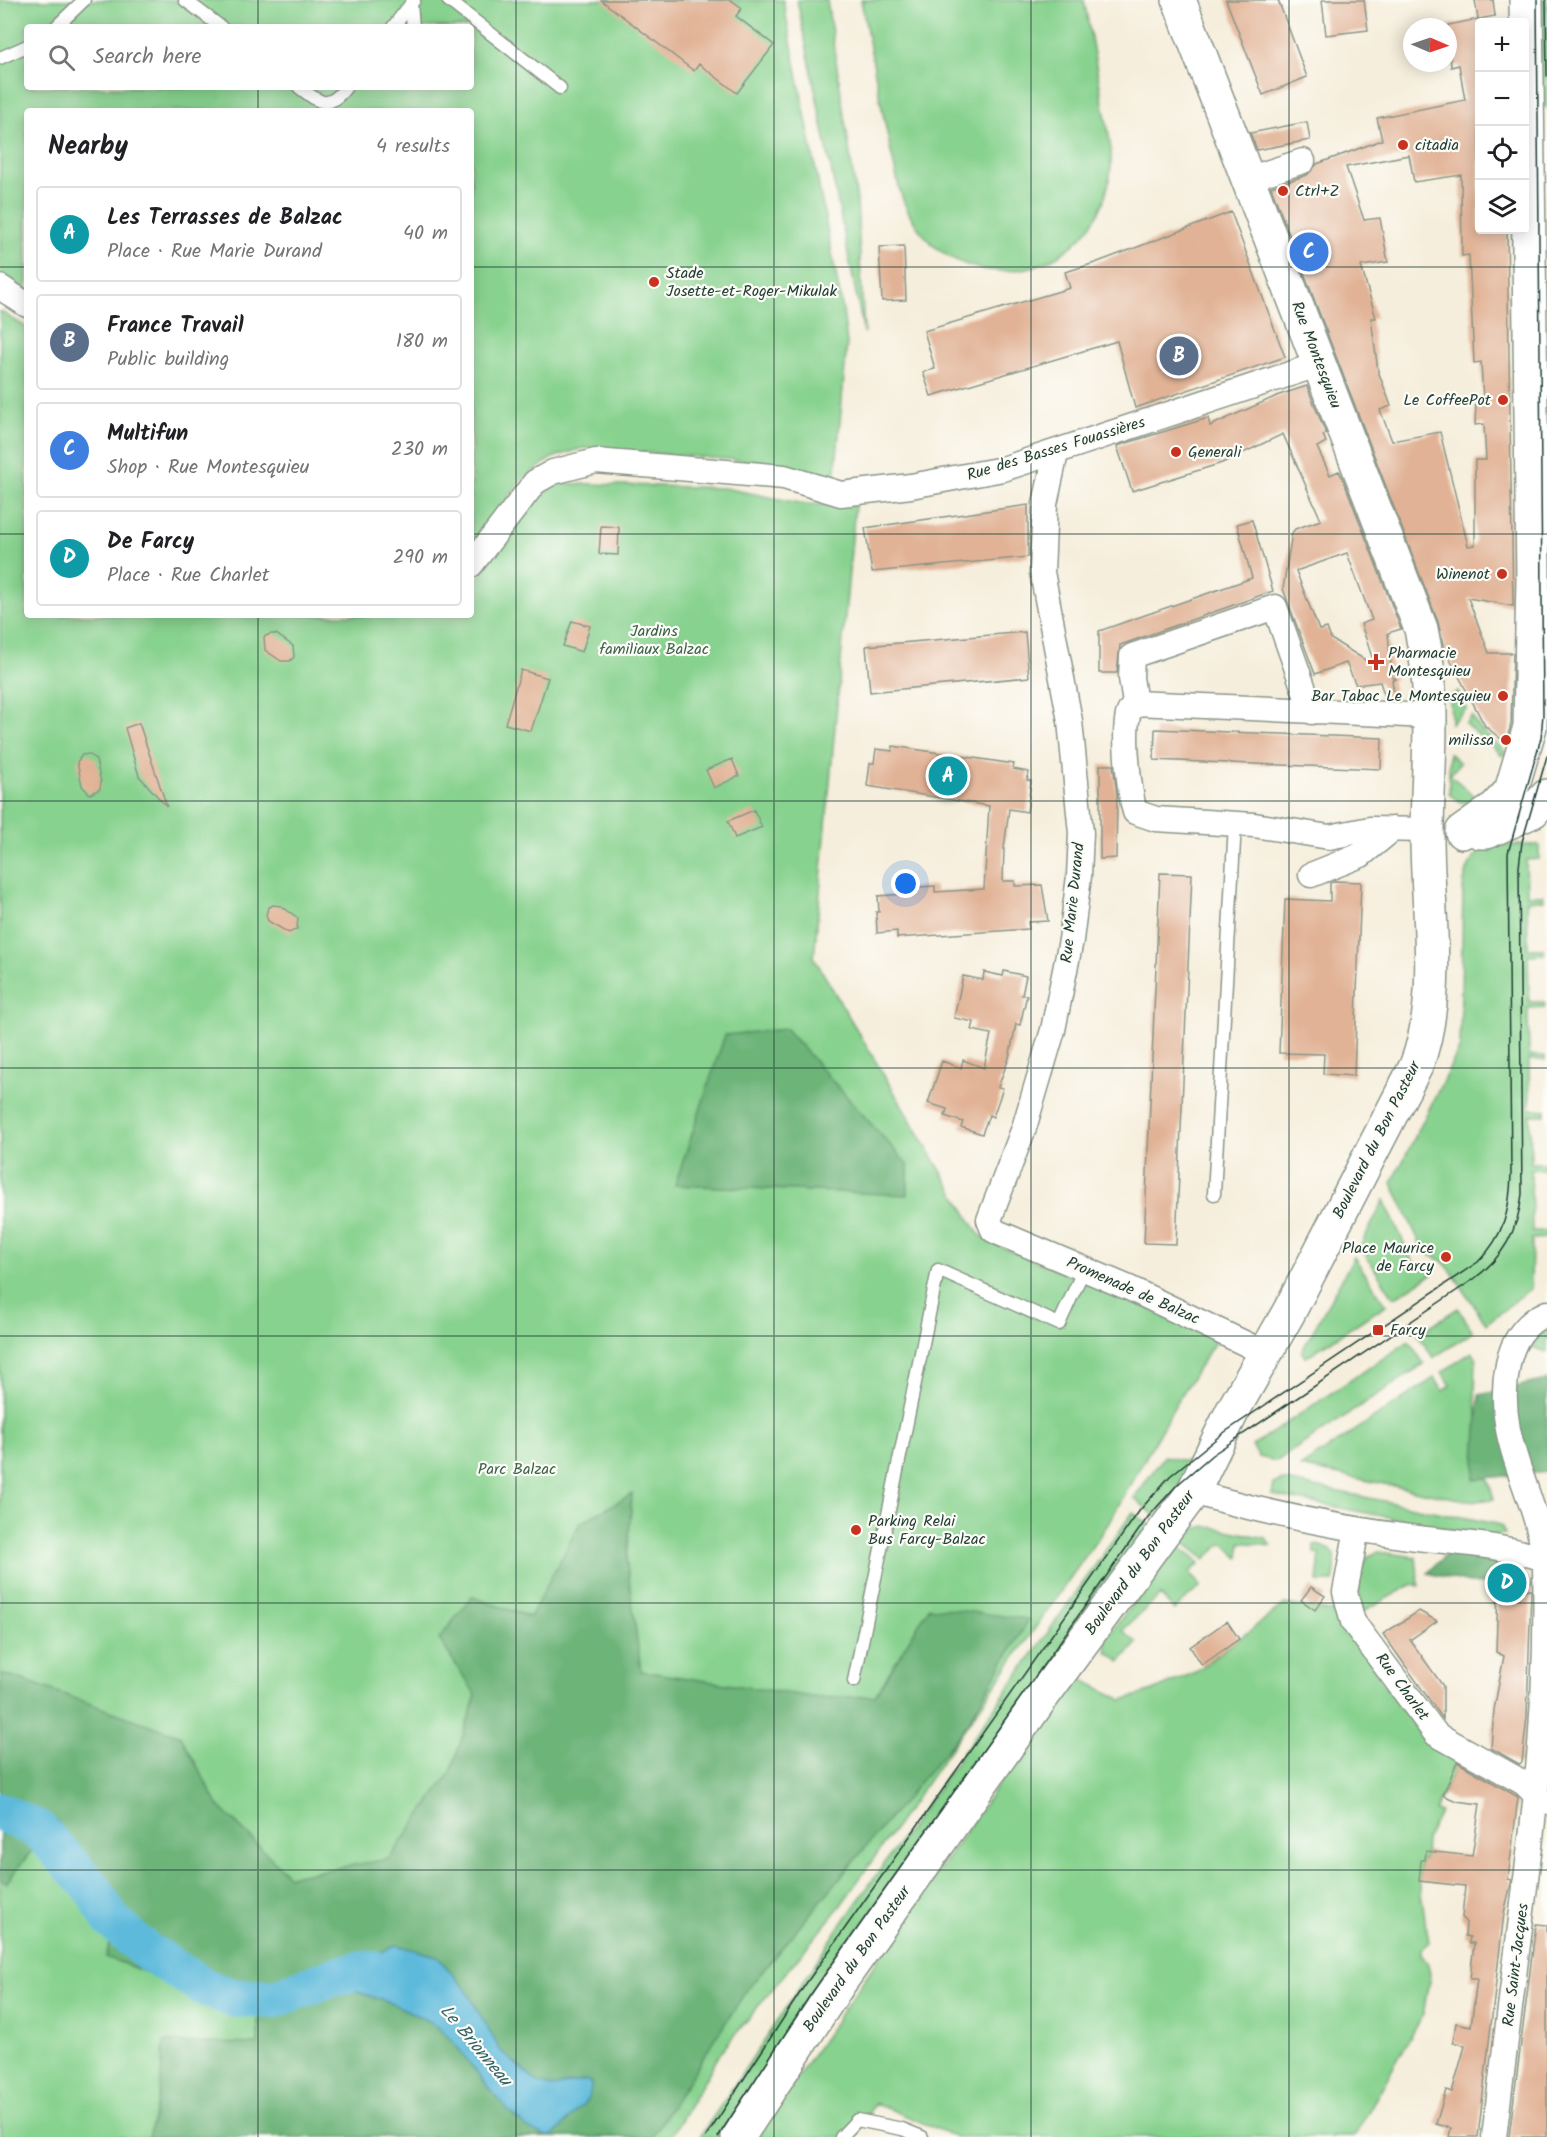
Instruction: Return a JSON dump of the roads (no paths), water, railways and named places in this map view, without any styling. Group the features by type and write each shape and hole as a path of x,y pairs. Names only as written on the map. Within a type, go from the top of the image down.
{"street":[{"name":"Rue Montesquieu","path":"1179,0 1421,629 1429,665 1427,830"},
{"path":"1462,832 1493,810 1511,791 1530,727 1533,579 1526,0"},
{"path":"1248,179 1303,161"},
{"path":"0,287 24,303"},
{"name":"Rue des Basses Fouassières","path":"474,561 535,482 553,472 596,461 783,477 841,494 957,479 1056,453 1320,364"},
{"name":"Rue Marie Durand","path":"999,1233 993,1230 990,1214 1041,1078 1065,975 1079,876 1081,833 1071,730 1042,572 1045,504 1056,453"},
{"path":"1312,712 1275,607 1132,656 1131,678 1135,703 1128,714 1127,729 1130,793 1135,812 1156,819 1235,824 1329,837 1393,829 1487,832 1542,810"},
{"path":"1135,703 1430,716"},
{"path":"1311,875 1361,855 1393,829"},
{"name":"Boulevard du Bon Pasteur","path":"738,2137 840,1982 1048,1688 1193,1492 1264,1353 1289,1312 1424,1047 1430,1004 1427,830"},
{"name":"Promenade de Balzac","path":"999,1233 1230,1334 1264,1353"},
{"name":"Rue Saint-Jacques","path":"1494,2137 1541,1801 1546,1664 1544,1559 1510,1447 1504,1401 1513,1346 1528,1324 1547,1312"},
{"path":"1193,1492 1252,1510 1358,1529 1514,1549 1544,1559"},
{"name":"Rue Charlet","path":"1358,1529 1345,1592 1353,1622 1436,1734 1524,1783 1541,1801"}],"lane":[{"path":"59,24 84,0"},
{"path":"185,0 217,24"},
{"path":"448,0 560,88"},
{"path":"395,24 412,2"},
{"path":"412,2 413,24"},
{"path":"0,58 24,47"},
{"path":"304,90 320,102 329,103 337,99 344,90"},
{"path":"1214,1194 1235,824"},
{"path":"854,1681 938,1270 1059,1324 1084,1269"},
{"path":"841,2137 857,2120 902,2129 922,2137"}],"water":[{"path":"396,1945 437,1956 465,1988 501,2051 538,2083 552,2087 587,2080 591,2084 587,2100 557,2132 551,2136 536,2132 520,2122 505,2107 449,2037 437,2027 405,2009 348,1989 355,1973 366,1961"}],"waterway":[{"name":"Le Brionneau","path":"0,1812 39,1830 93,1889 111,1920 145,1950 206,1988 233,1998 274,1999 330,1978 361,1970 377,1971 409,1980"}],"tram line":[{"path":"706,2137 805,1985 1140,1510 1170,1476 1222,1434 1478,1262 1494,1242 1504,1222 1511,1174 1508,853 1541,738 1543,714 1537,0"},
{"path":"1546,0 1547,76"},
{"path":"718,2137 809,1997 1148,1517 1177,1485 1212,1455 1474,1279 1501,1252 1517,1220 1522,1194 1519,867 1522,842 1547,756"}],"place":[{"name":"citadia","path":"1403,145"},
{"name":"Ctrl+Z","path":"1283,191"},
{"name":"Multifun","path":"1309,252"},
{"name":"Stade Josette-et-Roger-Mikulak","path":"654,282"},
{"name":"France Travail","path":"1179,356"},
{"name":"Le CoffeePot","path":"1503,400"},
{"name":"Generali","path":"1176,452"},
{"name":"Winenot","path":"1502,574"},
{"name":"Pharmacie Montesquieu","path":"1376,662"},
{"name":"Bar Tabac Le Montesquieu","path":"1503,696"},
{"name":"milissa","path":"1506,740"},
{"name":"Les Terrasses de Balzac","path":"948,776"},
{"name":"Place Maurice de Farcy","path":"1446,1257"},
{"name":"Farcy","path":"1378,1330"},
{"name":"Parking Relai Bus Farcy-Balzac","path":"856,1530"},
{"name":"De Farcy","path":"1507,1583"}],"park label":[{"name":"Jardins familiaux Balzac","path":"654,640"},
{"name":"Parc Balzac","path":"517,1469"}]}
